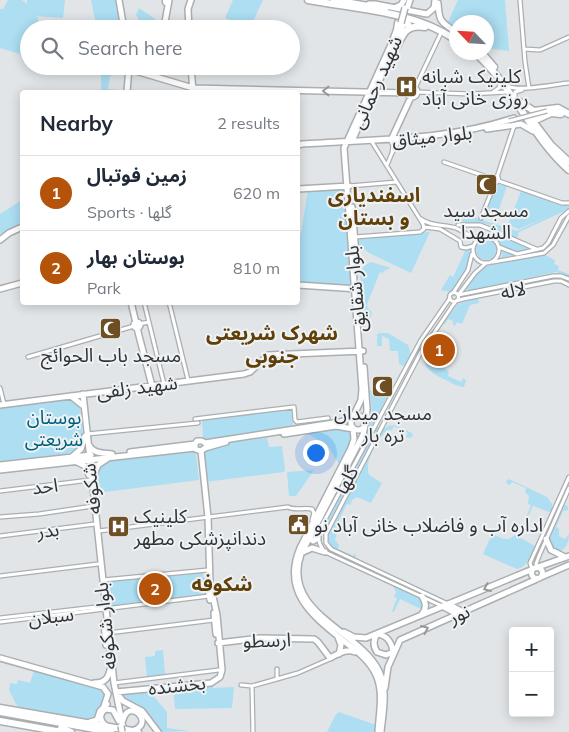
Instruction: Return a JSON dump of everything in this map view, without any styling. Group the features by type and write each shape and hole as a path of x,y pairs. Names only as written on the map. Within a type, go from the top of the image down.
{"highway":[{"path":"308,0 415,16 449,30"},
{"path":"334,0 411,19 449,36"},
{"path":"362,7 365,13 425,28 449,37"},
{"path":"382,16 388,18 394,24 396,32 394,38"},
{"path":"394,38 398,23 408,24 409,30"},
{"path":"391,55 402,34 418,27 425,28"},
{"path":"482,60 508,89"},
{"path":"487,60 540,134 552,154 569,170"},
{"path":"516,100 536,111 558,108 569,115"},
{"path":"536,111 534,114 535,118 539,119 555,113 569,115"},
{"path":"540,134 541,123 545,117"},
{"path":"540,134 569,162"},
{"path":"0,710 79,722 109,729"},
{"path":"0,710 24,716 109,729 123,728 138,732"},
{"path":"0,718 20,724 84,732"},
{"path":"0,718 71,732"}],"main road":[{"path":"118,0 122,20"},
{"path":"189,20 188,9 191,0"},
{"path":"393,8 402,5 408,0"},
{"path":"402,23 408,0"},
{"path":"362,7 375,4 427,14 434,8 437,0"},
{"path":"437,0 440,20 449,27"},
{"path":"168,1 168,20"},
{"path":"163,20 168,1"},
{"name":"شهید رحمانی","path":"372,92 391,55 402,23"},
{"name":"شهید رحمانی","path":"348,143 402,23"},
{"name":"شهید رحمانی","path":"372,92 394,38"},
{"path":"127,90 128,75"},
{"path":"149,75 193,90 192,75"},
{"path":"300,91 372,92 409,95 415,96 416,90 409,89 409,95 394,140"},
{"path":"515,125 519,119 514,118 518,111 516,100"},
{"name":"بلوار میثاق","path":"300,146 453,136 484,129 514,118"},
{"path":"484,129 525,124 540,134"},
{"name":"بلوار میثاق","path":"300,146 394,140"},
{"name":"بلوار شقایق","path":"348,143 348,186 367,409 363,435 301,554 298,567 302,592 312,607 370,658 376,666 382,681 384,700 381,732"},
{"path":"300,189 348,186"},
{"name":"بلوار شقایق","path":"351,219 355,237 360,343 362,351 362,394 353,417"},
{"path":"0,240 20,227"},
{"path":"349,289 355,280"},
{"path":"0,289 20,284"},
{"path":"300,285 357,289"},
{"path":"132,305 152,386"},
{"path":"354,351 360,343"},
{"path":"354,351 362,351"},
{"name":"شهید زلفی","path":"2,404 244,374 250,372 268,355 354,351"},
{"path":"68,396 75,398 83,404 92,393"},
{"name":"شکوفه","path":"82,394 97,524"},
{"path":"0,465 200,448 338,424 358,415 362,417 365,424 360,430 338,424"},
{"path":"353,417 350,423 353,429"},
{"name":"بلوار شقایق","path":"353,429 354,439 351,448 295,561 295,584 303,604 362,656 370,664 377,676 380,689 381,732"},
{"path":"0,470 71,459 80,452 86,435"},
{"name":"شکوفه","path":"86,435 88,457"},
{"path":"88,442 89,447 93,450 113,455"},
{"name":"بخشنده","path":"114,688 209,681 216,678 219,670 217,615 210,583 207,518 200,448"},
{"path":"91,480 98,465 113,455"},
{"path":"71,459 85,466 91,480"},
{"name":"شکوفه","path":"91,480 93,506 97,524"},
{"name":"بخشنده","path":"114,688 214,681 220,677 222,670 207,583 207,518"},
{"name":"بلوار شکوفه","path":"97,524 110,670 123,728"},
{"name":"بلوار شکوفه","path":"97,524 98,564 114,688"},
{"path":"310,537 316,541 318,538"},
{"path":"546,539 551,550 567,556"},
{"path":"301,554 312,548 325,552"},
{"name":"نور","path":"376,635 519,574 567,556"},
{"name":"نور","path":"384,700 390,659 401,639 569,565"},
{"path":"535,568 543,572 539,578 532,575 535,568"},
{"path":"421,616 426,608 422,596"},
{"path":"445,605 463,612"},
{"path":"445,605 457,614"},
{"path":"333,626 349,635 360,638 381,634 389,640 394,652 383,655 376,651 374,638 376,635"},
{"path":"336,634 341,645 340,654"},
{"name":"ارسطو","path":"218,643 260,638 310,638 317,640 330,658"},
{"path":"330,658 351,650 362,656"},
{"path":"2,657 97,683 108,688 103,688 2,657"},
{"path":"97,683 107,678 110,670"},
{"path":"103,688 108,694 104,706"},
{"path":"79,722 96,721 114,688 126,703 142,711 158,732"},
{"path":"109,729 100,717 102,712 108,709 113,710 123,728"}],"street":[{"path":"520,0 528,88"},
{"path":"440,33 416,90 470,94 569,83"},
{"path":"524,49 540,50 569,37"},
{"path":"493,92 499,88 500,81"},
{"path":"516,100 516,91 528,88"},
{"path":"484,129 547,111 557,111 569,115"},
{"path":"484,129 557,111"},
{"path":"481,218 515,125"},
{"path":"392,154 394,140"},
{"path":"387,166 392,154 394,140"},
{"path":"372,142 423,225"},
{"path":"444,162 562,203 569,203"},
{"path":"348,186 397,182"},
{"path":"499,247 517,254 543,248 548,243 561,218 569,211"},
{"path":"497,232 476,241 473,246 468,270 450,298 452,301 456,301 459,298 458,295 475,273 485,264 544,253 553,246 569,216"},
{"path":"419,218 431,225 440,227 460,241 461,247 473,246"},
{"path":"423,225 453,227 472,237 484,237 495,240 499,247 498,256 493,262"},
{"path":"355,237 420,232 423,225"},
{"path":"458,225 480,225 536,249"},
{"path":"473,251 477,260 485,264"},
{"name":"لاله","path":"458,295 556,275 569,279"},
{"name":"لاله","path":"456,301 557,281 569,285"},
{"path":"525,282 527,287"},
{"path":"464,288 468,293"},
{"path":"454,293 458,295"},
{"name":"گلها","path":"318,538 319,532 420,340 450,298"},
{"name":"گلها","path":"357,564 331,549 326,543 326,534 421,352 456,301"},
{"path":"145,305 164,384"},
{"path":"169,305 188,381"},
{"path":"442,309 446,310 447,314"},
{"path":"28,356 149,322"},
{"path":"399,382 404,384"},
{"path":"0,388 2,404"},
{"path":"86,435 294,407 295,420 297,422 328,418"},
{"path":"376,424 382,427"},
{"path":"535,568 561,506 569,477"},
{"name":"احد","path":"0,491 91,480"},
{"path":"519,574 530,563 554,509 567,489"},
{"path":"335,502 341,505"},
{"path":"557,504 561,506"},
{"path":"0,517 39,514 93,506"},
{"path":"99,531 288,507 312,510 314,513 310,528"},
{"path":"554,509 558,511"},
{"name":"بدر","path":"0,536 97,524"},
{"path":"544,531 549,533"},
{"path":"318,538 320,546 325,552"},
{"name":"گلها","path":"325,552 357,564 445,605"},
{"path":"530,563 535,568"},
{"path":"0,576 98,564"},
{"path":"103,580 208,570"},
{"name":"گلها","path":"386,577 422,596 445,605"},
{"name":"سبلان","path":"0,620 209,596"},
{"path":"108,634 214,620"},
{"path":"241,685 252,686 298,673 330,658"},
{"path":"277,669 277,679"},
{"path":"114,688 219,670"},
{"path":"252,686 253,732"}],"green space":[{"path":"8,0 22,0 27,4 27,0 65,0 63,18 34,16 38,17 38,20 20,20 20,54 0,48 0,9 3,9"},
{"path":"91,0 115,0 118,20 95,20"},
{"path":"233,0 263,0 254,20 230,20 225,18"},
{"path":"458,0 505,0 509,51 494,49 494,15 451,15"},
{"path":"139,8 157,20 139,20 136,15"},
{"path":"101,75 114,75 110,76 108,89 117,90 101,90"},
{"path":"495,185 507,186 495,220 484,216"},
{"path":"346,188 352,285 300,283 300,233 308,190"},
{"path":"521,191 559,204 569,204 569,209 519,232 517,238 487,224 462,222 464,214 517,231 549,216 519,229 508,225"},
{"path":"20,201 20,225 7,232 0,239 0,214"},
{"path":"430,232 411,273 369,253 357,243 356,238"},
{"path":"498,233 537,251 501,258 502,245 493,235"},
{"path":"486,240 493,243 496,250 493,257 486,260 479,257 476,250 479,243"},
{"path":"471,248 468,267 451,292 441,290 450,275 453,277 466,249"},
{"path":"545,255 555,260 554,264 559,266 558,270 569,274 569,277 556,272 468,291 466,288 486,266"},
{"path":"371,262 391,268 383,273 380,272 367,304 368,309 372,312 370,319 364,319 360,272 365,265"},
{"path":"478,298 479,303 470,305 462,324 457,322 455,326 453,321 448,319 445,324 443,323 458,304"},
{"path":"388,333 408,345 411,354 404,366 399,364 398,351 390,351 389,339 382,336 382,346 377,346 377,334"},
{"path":"432,338 434,339 427,350 428,354 433,356 432,359 438,361 440,357 435,354 439,344 445,347 446,345 441,358 444,361 443,367 449,372 448,376 461,382 463,378 466,380 464,387 457,386 438,376 425,364 425,352"},
{"path":"370,390 381,397 387,398 315,538 312,538 370,425 372,416"},
{"name":"بوستان شریعتی","path":"79,397 83,437 81,447 72,454 0,461 0,408"},
{"path":"291,409 293,425 206,440 203,438 202,420"},
{"path":"394,425 412,433 413,436 410,438 406,437 408,433 394,426 392,430 387,430 383,434 372,451 368,464 369,475 382,483 371,503 357,497 352,500 350,505 347,504 334,530 337,533 335,540 339,545 338,549 354,556 355,553 356,557 354,558 333,548 327,535 382,430"},
{"path":"378,427 379,429 322,534 321,532 375,428"},
{"path":"334,429 346,430 350,435 350,441 339,464 328,446 308,434"},
{"path":"267,438 269,447 282,446 284,472 205,482 203,453 207,450 232,442"},
{"path":"194,452 199,480 97,493 97,471 107,460"},
{"path":"314,470 296,496 289,496 287,472"},
{"path":"509,479 547,497 552,504 552,511 549,512 533,506 525,520 531,505 528,504 529,496 525,492 526,488 512,482 510,485 507,484 506,481"},
{"path":"566,505 568,510 563,511 556,527 559,529 559,536 565,539 569,534 568,540 565,548 558,552 553,550 549,540 563,506"},
{"path":"523,523 525,524 519,537 535,546 524,566 517,569 483,554 492,534 509,539 515,535 517,536"},
{"path":"203,572 205,595 108,606 105,582"},
{"path":"393,586 421,599 423,606 421,613 409,618 419,613 421,609 400,599 394,612 392,611 397,598 394,597 396,592"},
{"path":"163,650 165,674 147,677 145,657 155,656 155,651"},
{"path":"35,668 102,688 108,694 97,719 93,721 21,709 16,704 9,690 10,683 17,684 18,680 30,683"},
{"path":"212,684 213,688 234,687 232,708 175,709 173,687"},
{"path":"151,690 167,712 167,728 189,731 160,732 145,711 123,699 120,694"},
{"path":"339,712 376,725 375,732 327,732"}],"place":[{"name":"کلینیک شبانه روزی خانی آباد","path":"406,87"},
{"name":"مسجد سید الشهدا","path":"486,184"},
{"name":"مسجد باب‌ الحوائج","path":"111,329"},
{"name":"زمین فوتبال","path":"439,350"},
{"name":"مسجد میدان تره بار","path":"383,387"},
{"name":"اداره آب و فاضلاب خانی آباد نو","path":"298,525"},
{"name":"کلینیک دندانپزشکی مطهر","path":"118,527"},
{"name":"بوستان بهار","path":"155,589"}],"district":[{"name":"اسفندیاری و بستان","path":"374,206"},
{"name":"شهرک شریعتی جنوبی","path":"272,344"},
{"name":"شکوفه","path":"222,584"}]}
